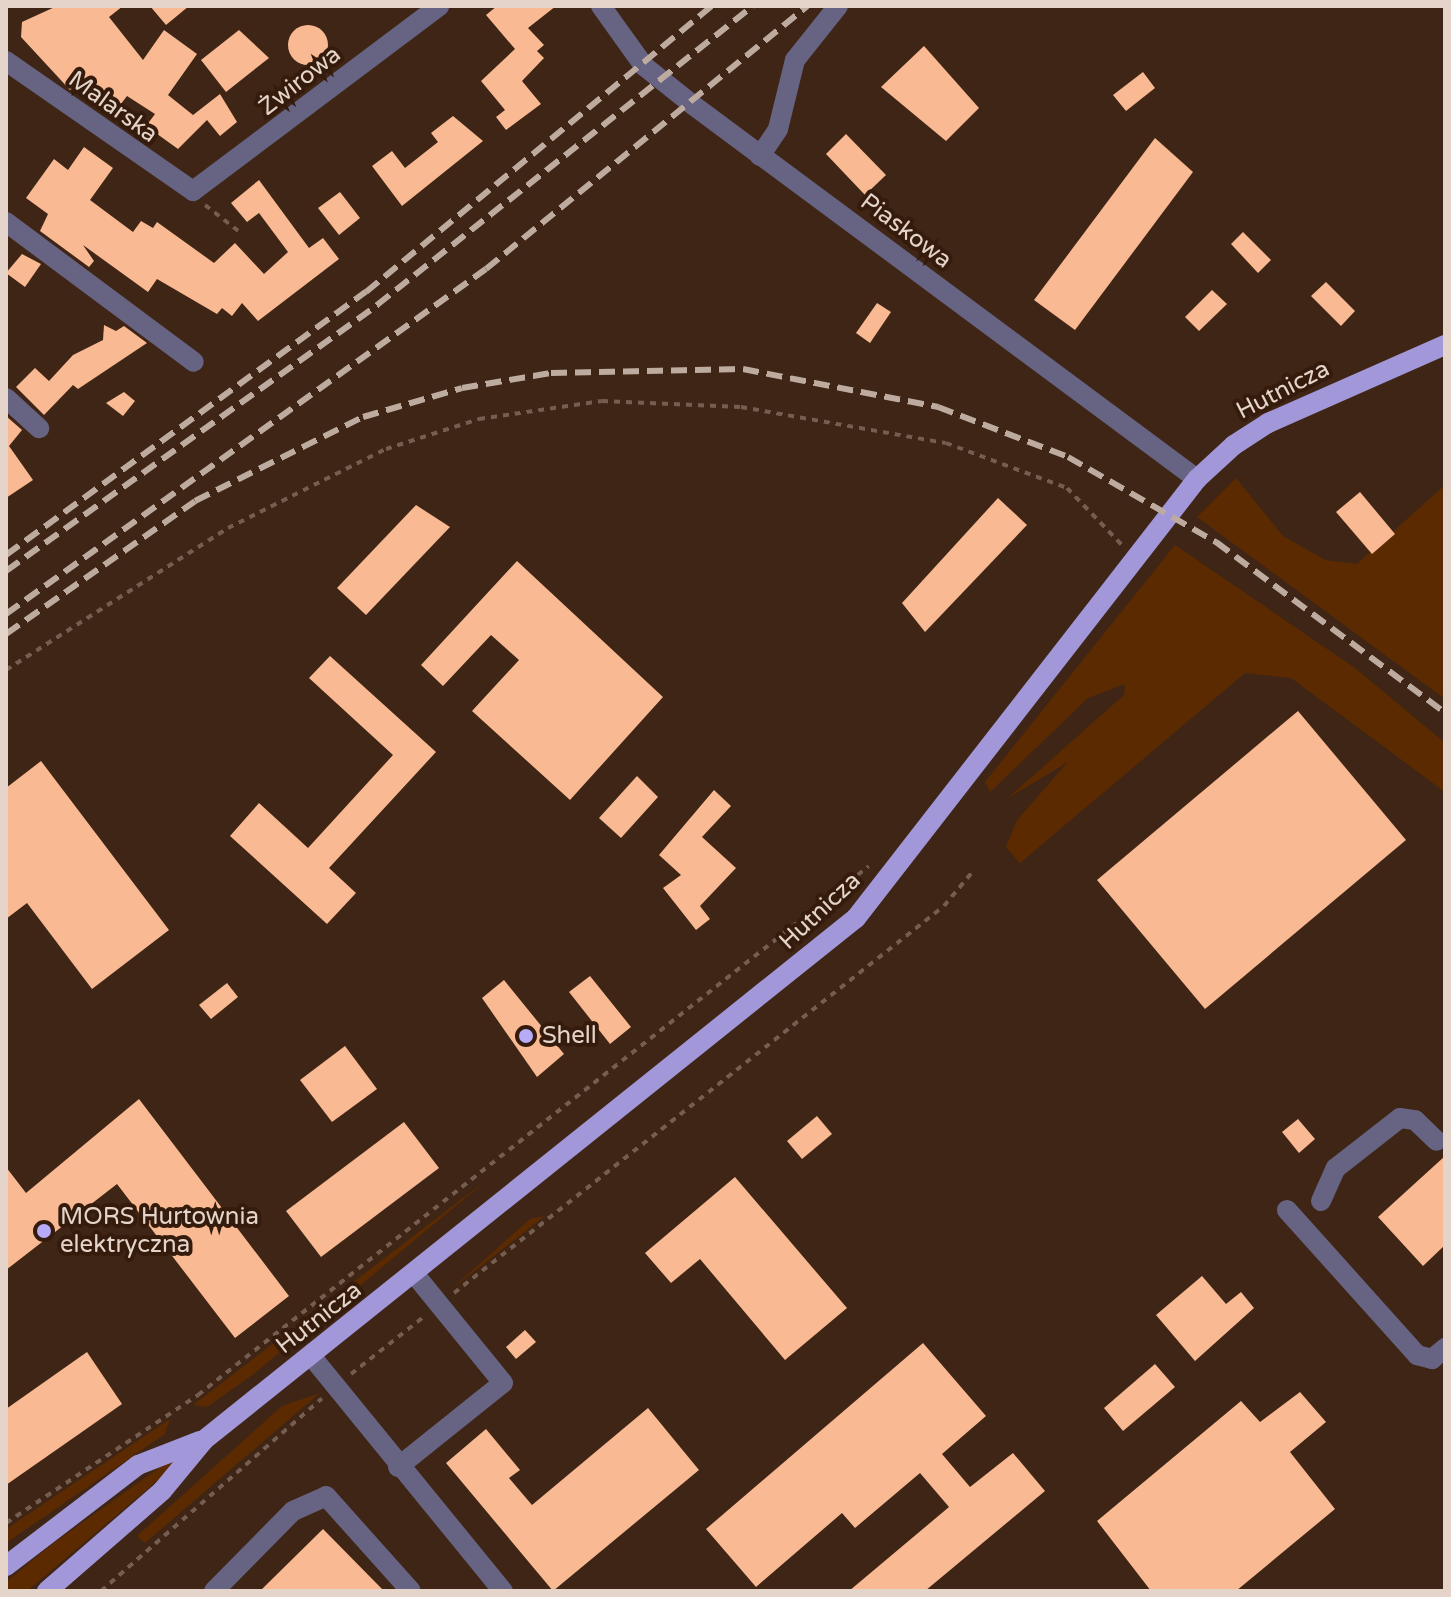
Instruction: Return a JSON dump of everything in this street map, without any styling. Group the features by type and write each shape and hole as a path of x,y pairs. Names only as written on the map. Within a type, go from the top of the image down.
{"main road":[{"name":"Hutnicza","path":"47,1591 162,1491 204,1440 416,1276 856,918 1197,479 1268,423 1445,345"},
{"name":"Hutnicza","path":"6,1566 138,1465 204,1440"}],"street":[{"name":"Żwirowa","path":"188,190 206,187 439,6"},
{"name":"Piaskowa","path":"601,6 644,66 760,156 1197,479"},
{"path":"760,156 778,129 795,60 838,6"},
{"name":"Malarska","path":"6,61 188,190"},
{"path":"6,222 194,362"},
{"path":"6,398 39,428"},
{"path":"1321,1201 1336,1168 1400,1118 1415,1120 1437,1141"},
{"path":"1287,1210 1417,1355 1432,1359 1445,1348"},
{"path":"398,1467 503,1383 416,1276"},
{"path":"312,1357 398,1467 503,1591"},
{"path":"214,1591 293,1511 326,1496 411,1591"}],"path":[{"path":"188,190 241,233"},
{"path":"6,670 228,528 372,455 479,419 602,401 741,407 991,456 1067,488 1132,562"},
{"path":"6,1523 211,1385 877,859"},
{"path":"101,1591 335,1387 944,906 974,870"}],"shaded area":[{"path":"1236,478 1283,536 1325,560 1357,564 1445,485 1445,699 1197,517"},
{"path":"1175,545 1355,668 1445,743 1445,792 1291,678 1245,673 1020,863 1006,847 1017,820 1068,762 1008,798 1124,695 1125,684 1088,698 990,792 985,782"},
{"path":"493,1175 255,1373 207,1407 193,1405"},
{"path":"545,1216 449,1291 530,1219"},
{"path":"320,1393 145,1543 137,1536 282,1406"},
{"path":"170,1419 165,1434 6,1543 6,1529"},
{"path":"188,1447 190,1453 27,1591 6,1591 6,1582 51,1545"}],"building":[{"path":"57,6 123,6 109,17 143,60 164,30 197,54 168,95 193,115 220,94 237,122 220,136 207,120 178,149 146,126 155,114 127,96 114,113 76,85 70,90 21,37 22,22"},
{"path":"150,6 189,6 166,25"},
{"path":"497,6 556,6 528,28 544,45 537,51 544,58 522,81 541,104 506,130 496,117 505,110 481,81 515,49 486,15"},
{"path":"308,25 322,31 328,45 322,59 308,65 294,59 288,45 294,31"},
{"path":"239,30 269,58 226,92 201,60"},
{"path":"924,46 979,108 946,141 881,87"},
{"path":"1143,72 1155,88 1126,111 1113,95"},
{"path":"453,116 483,141 402,206 372,166 392,151 405,168 438,142 431,133"},
{"path":"846,134 886,175 865,195 826,154"},
{"path":"1155,138 1193,172 1075,330 1034,300"},
{"path":"84,147 113,168 90,200 133,232 141,221 153,228 157,222 214,263 235,243 264,274 288,252 259,213 247,222 231,203 259,180 309,248 323,238 339,259 258,321 242,303 232,316 222,308 217,314 157,279 148,292 83,245 94,261 89,267 40,231 48,214 26,198 54,159 68,170"},
{"path":"340,192 360,218 339,235 318,208"},
{"path":"1243,232 1271,260 1258,273 1231,244"},
{"path":"22,254 41,264 25,287 6,273"},
{"path":"1326,282 1355,311 1341,326 1311,296"},
{"path":"1212,290 1227,304 1199,331 1185,317"},
{"path":"877,303 891,312 870,343 856,333"},
{"path":"104,325 116,331 124,326 147,343 78,389 73,385 44,415 16,387 35,368 49,381 73,355 103,340"},
{"path":"124,392 135,401 123,416 106,403"},
{"path":"6,416 22,430 9,446 33,480 6,498"},
{"path":"1360,492 1395,534 1372,554 1336,512"},
{"path":"998,498 1027,525 925,632 902,603"},
{"path":"416,505 450,527 366,615 337,588"},
{"path":"517,561 663,697 570,800 472,711 519,660 491,635 443,686 421,665"},
{"path":"330,656 436,752 329,868 356,893 327,924 230,836 259,803 308,848 393,755 309,678"},
{"path":"1298,711 1406,840 1205,1009 1097,880"},
{"path":"41,761 169,930 92,989 27,903 6,919 6,788"},
{"path":"637,776 658,797 621,838 599,818"},
{"path":"714,790 731,806 702,837 736,868 700,906 710,919 696,930 663,888 681,875 659,855"},
{"path":"590,976 631,1027 610,1044 569,992"},
{"path":"504,980 564,1054 537,1077 482,998"},
{"path":"227,983 238,997 211,1019 199,1005"},
{"path":"345,1046 377,1089 332,1122 300,1080"},
{"path":"139,1099 289,1296 235,1338 117,1184 6,1270 6,1167 26,1193"},
{"path":"817,1116 832,1134 802,1159 787,1141"},
{"path":"1298,1119 1315,1139 1299,1153 1282,1132"},
{"path":"404,1122 439,1168 321,1257 286,1211"},
{"path":"1445,1156 1445,1245 1423,1266 1378,1217"},
{"path":"735,1177 847,1308 785,1360 700,1259 671,1283 645,1253"},
{"path":"1202,1276 1226,1304 1241,1292 1254,1308 1195,1361 1156,1315"},
{"path":"525,1330 536,1342 516,1359 506,1347"},
{"path":"923,1343 986,1416 942,1454 970,1487 1013,1453 1045,1491 925,1591 849,1591 949,1507 920,1473 855,1528 842,1513 756,1587 706,1529"},
{"path":"87,1352 122,1404 6,1485 6,1409"},
{"path":"1155,1364 1175,1387 1123,1431 1104,1408"},
{"path":"1300,1392 1326,1422 1290,1452 1335,1509 1236,1591 1151,1591 1097,1521 1241,1401 1260,1422"},
{"path":"648,1408 699,1470 553,1591 446,1463 486,1429 520,1470 509,1478 532,1505"},
{"path":"323,1529 384,1591 260,1591"}],"railway":[{"path":"6,555 366,292 712,6"},
{"path":"6,571 377,305 753,6"},
{"path":"6,614 486,269 807,6"},
{"path":"6,634 195,501 363,417 462,388 551,373 743,369 938,407 1068,457 1216,542 1445,713"}],"place":[{"name":"Shell","path":"526,1036"},
{"name":"MORS Hurtownia elektryczna","path":"44,1231"}]}
